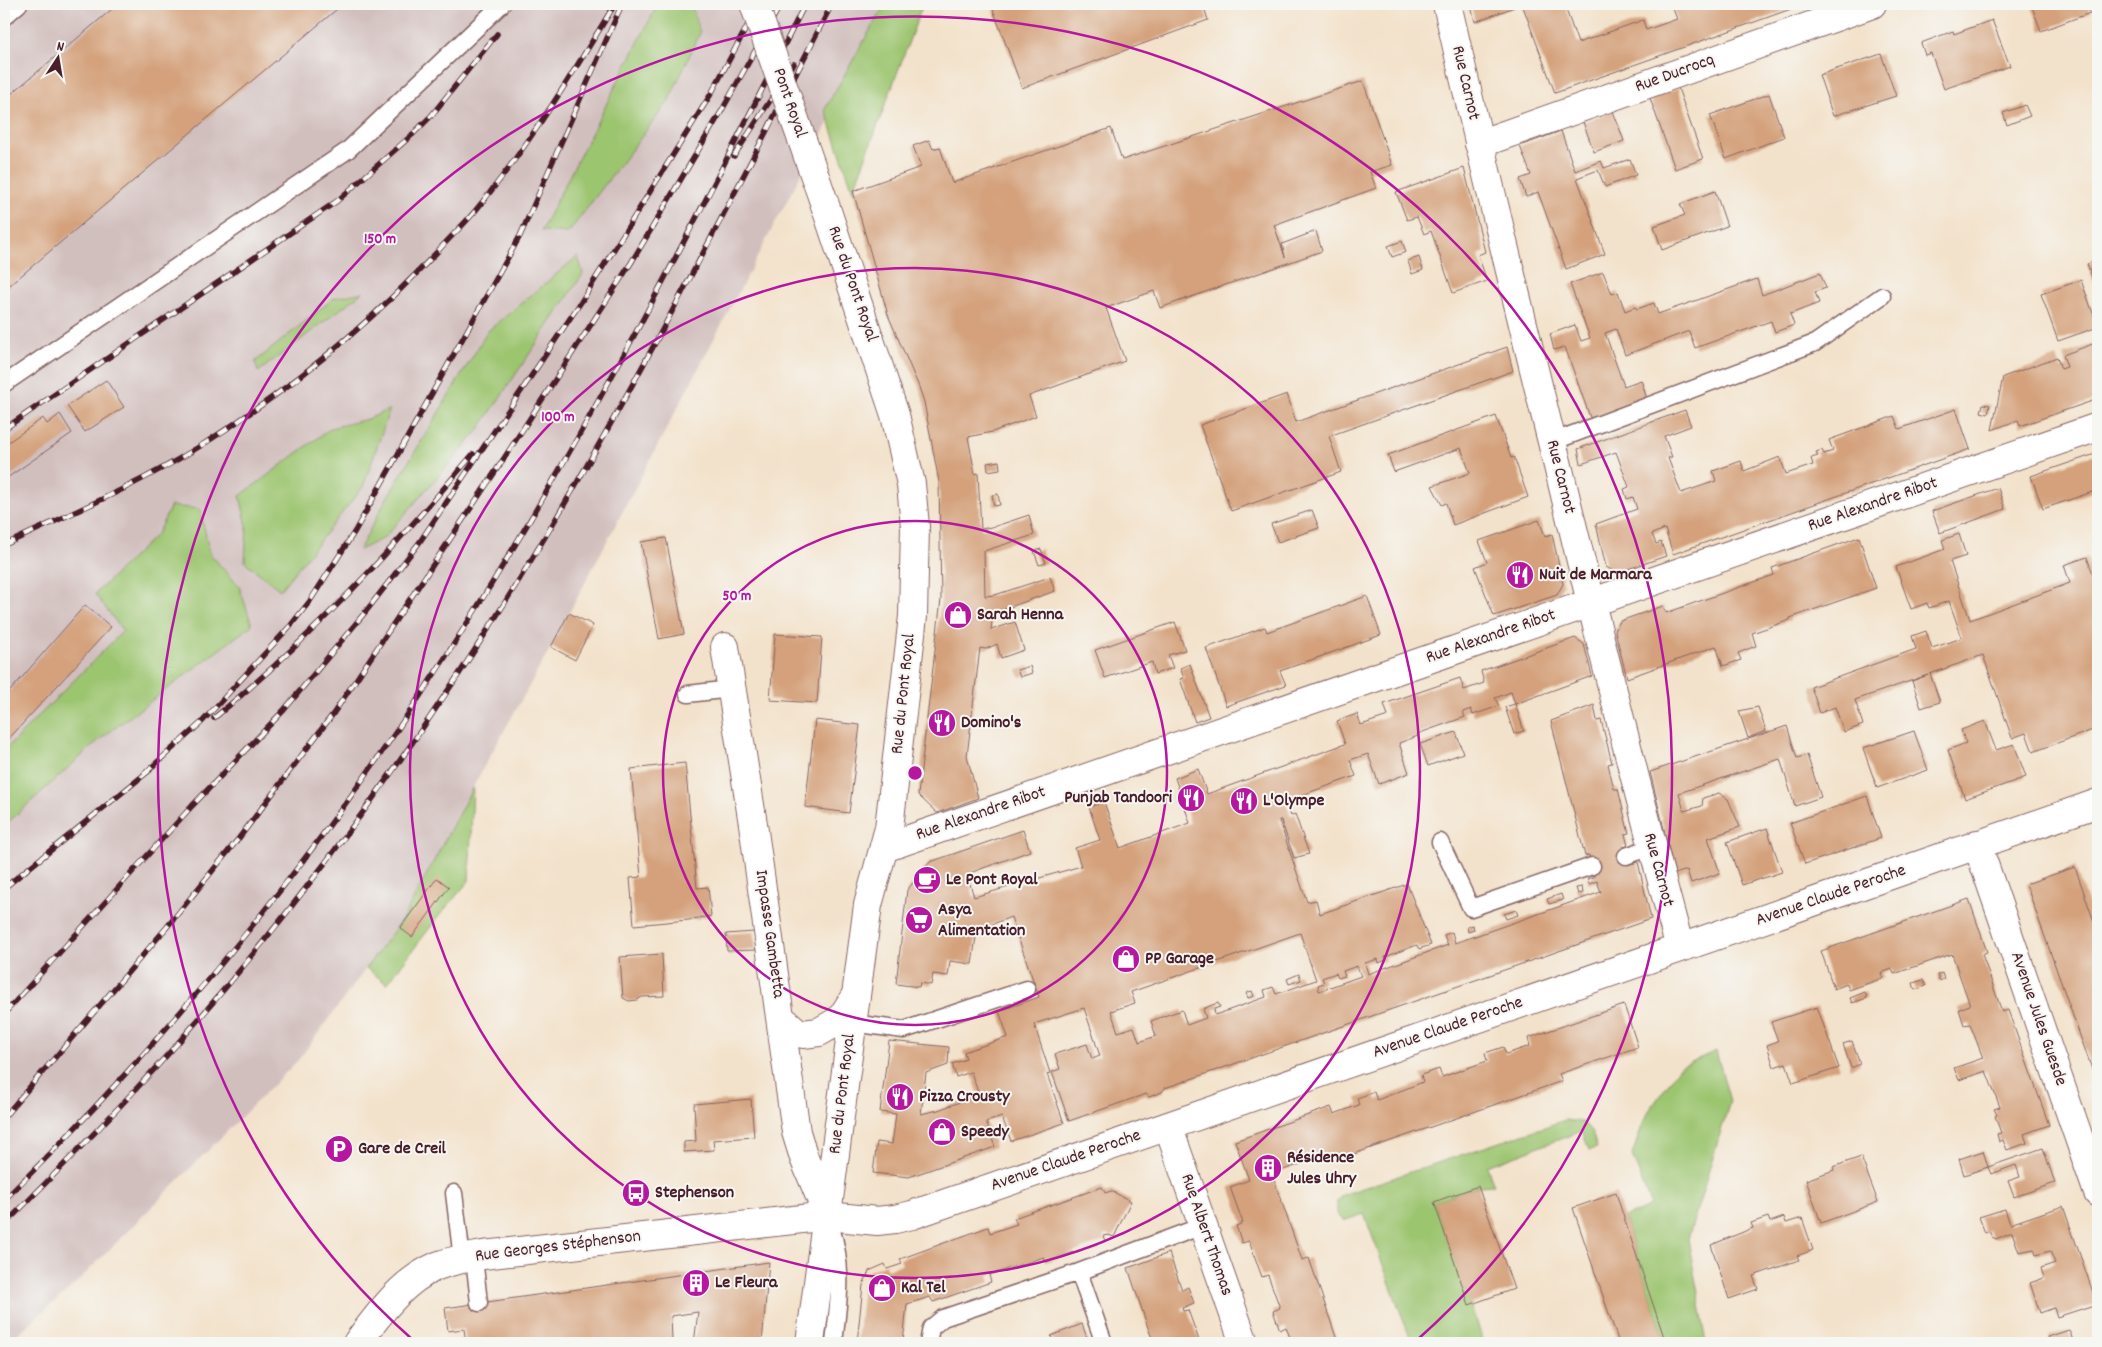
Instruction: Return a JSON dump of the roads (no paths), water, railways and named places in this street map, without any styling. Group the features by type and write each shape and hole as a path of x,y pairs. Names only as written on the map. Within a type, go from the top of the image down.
{"street":[{"name":"Pont Royal","path":"754,4 824,202"},
{"name":"Rue Carnot","path":"1447,4 1479,144 1591,603 1652,847 1680,948"},
{"name":"Rue Ducrocq","path":"1479,144 1872,4"},
{"name":"Rue du Pont Royal","path":"810,1343 868,905 884,848 890,818 913,616 915,526 910,484 895,415 824,202"},
{"name":"Rue Alexandre Ribot","path":"884,848 2098,427"},
{"name":"Impasse Gambetta","path":"725,647 781,1018 796,1132 804,1158 828,1216"},
{"name":"Avenue Claude Peroche","path":"792,1220 828,1216 877,1221 912,1215 2098,803"},
{"name":"Avenue Jules Guesde","path":"1977,844 2098,1193"},
{"path":"781,1018 797,1032 803,1034 819,1032 840,1020 856,995"},
{"name":"Rue Albert Thomas","path":"1168,1126 1244,1343"},
{"name":"Rue Georges Stéphenson","path":"367,1340 404,1287 420,1274 438,1265 468,1258 792,1220"}],"lane":[{"path":"4,17 19,4"},
{"path":"4,384 348,150 502,4"},
{"path":"1552,442 1815,343 1882,296"},
{"path":"688,694 731,689"},
{"path":"1440,842 1471,908 1592,866"},
{"path":"1626,856 1652,847"},
{"path":"852,1023 904,1030 1027,988"},
{"path":"454,1193 479,1303"},
{"path":"828,1216 836,1244 841,1280 834,1343"},
{"path":"928,1343 931,1328 943,1318 1079,1272 1202,1226"},
{"path":"1079,1272 1104,1343"}],"railway":[{"path":"4,545 130,486 202,445 296,380 355,332 410,280 480,205 534,132 615,4"},
{"path":"144,774 201,723 291,625 310,601 355,531 520,236 622,4"},
{"path":"4,1014 192,806 284,710 367,610 419,543 581,302 711,94 759,4"},
{"path":"4,1117 167,927 239,838 333,714 497,469 631,263 721,112 781,4"},
{"path":"4,1200 118,1083 225,959 326,830 420,696 474,613 575,443 670,269 805,4"},
{"path":"4,1225 129,1097 247,962 321,869 426,724 511,593 608,428 700,260 832,4"},
{"path":"4,429 337,201 431,116 497,34"},
{"path":"734,156 794,64"},
{"path":"214,718 284,657 350,592 473,454"},
{"path":"4,888 150,770"}],"place":[{"name":"Nuit de Marmara","path":"1520,575"},
{"name":"Sarah Henna","path":"958,615"},
{"name":"Domino's","path":"942,723"},
{"name":"Punjab Tandoori","path":"1191,798"},
{"name":"L'Olympe","path":"1244,801"},
{"name":"Le Pont Royal","path":"927,880"},
{"name":"Asya Alimentation","path":"919,920"},
{"name":"PP Garage","path":"1126,959"},
{"name":"Pizza Crousty","path":"900,1097"},
{"name":"Speedy","path":"942,1132"},
{"name":"Gare de Creil","path":"339,1149"},
{"name":"Résidence Jules Uhry","path":"1268,1168"},
{"name":"Stephenson","path":"636,1193"},
{"name":"Le Fleura","path":"696,1283"},
{"name":"Kal Tel","path":"882,1288"}]}
